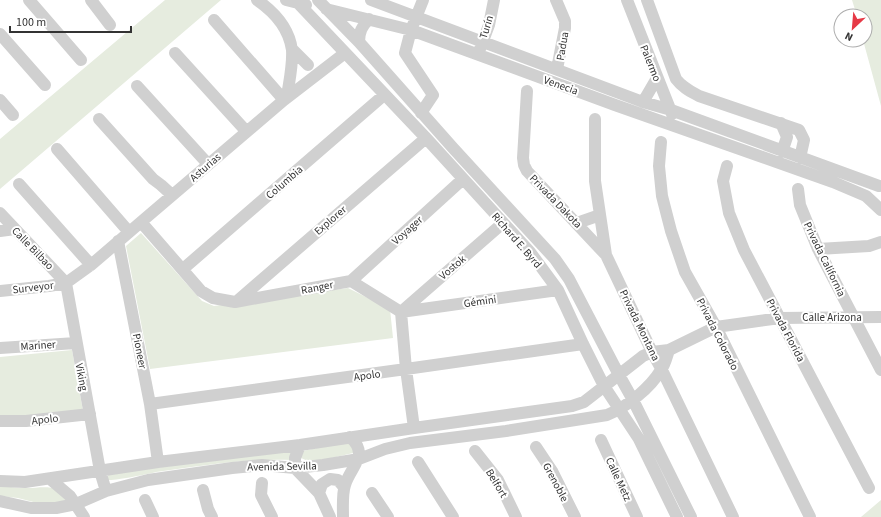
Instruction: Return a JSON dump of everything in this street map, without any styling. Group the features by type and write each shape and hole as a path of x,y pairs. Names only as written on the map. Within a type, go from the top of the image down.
{"street":[{"path":"29,0 80,60"},
{"path":"91,0 110,25"},
{"path":"256,0 267,7 278,18 286,31 292,49 292,61 285,98"},
{"name":"Richard E. Byrd","path":"318,0 359,42 421,113 555,259 569,279 633,400 691,517"},
{"name":"Venecia","path":"371,0 643,102 671,110 800,158 835,176"},
{"path":"421,113 433,95 405,53 411,30 423,0"},
{"name":"Turín","path":"478,54 489,25 494,0"},
{"name":"Padua","path":"556,0 565,21 557,69"},
{"name":"Palermo","path":"627,0 676,126"},
{"path":"647,0 676,79 685,89 699,96 799,130 804,140 800,158"},
{"path":"653,15 658,0"},
{"name":"Richard E. Byrd","path":"291,1 346,53 530,252 558,290 582,344 604,386 639,439 677,517"},
{"name":"Venecia","path":"291,1 411,30 676,126 835,176"},
{"path":"359,42 359,34 369,19"},
{"path":"214,20 285,98"},
{"path":"0,34 45,85"},
{"path":"292,49 308,65"},
{"path":"175,53 246,132"},
{"name":"Asturias","path":"66,283 142,222 285,98 346,53"},
{"path":"643,102 657,78"},
{"path":"137,86 208,164"},
{"name":"Privada Dakota","path":"527,91 523,158 524,165 606,255"},
{"name":"Columbia","path":"183,269 384,95"},
{"path":"0,100 13,115"},
{"path":"99,119 153,179 172,195"},
{"name":"Privada Montana","path":"595,119 595,182 606,255 733,517"},
{"path":"781,123 787,137 782,152"},
{"name":"Explorer","path":"235,302 426,138"},
{"name":"Privada Colorado","path":"661,142 659,166 662,196 671,231 685,272 716,327 810,517"},
{"path":"57,149 129,232"},
{"name":"Privada Florida","path":"726,166 723,181 729,213 744,250 869,488"},
{"path":"835,176 879,186"},
{"path":"835,176 866,196 881,210"},
{"path":"153,179 162,204"},
{"name":"Voyager","path":"351,280 463,179"},
{"path":"20,184 91,264"},
{"name":"Privada California","path":"798,189 800,206 818,249 881,370"},
{"name":"Calle Bilbao","path":"0,213 66,283"},
{"path":"577,223 600,215"},
{"name":"Ranger","path":"142,222 205,294 212,298 235,302 351,280"},
{"name":"Vostok","path":"401,312 503,223"},
{"path":"0,231 15,229"},
{"name":"Pioneer","path":"118,241 150,404 158,462"},
{"path":"818,249 869,246 881,242"},
{"path":"351,280 401,312 406,369 414,428"},
{"name":"Surveyor","path":"0,291 66,283"},
{"name":"Viking","path":"66,283 100,470 106,491"},
{"name":"Gémini","path":"401,312 558,290"},
{"name":"Calle Arizona","path":"619,375 643,356 652,352 669,350 716,327 780,318 881,317"},
{"name":"Mariner","path":"0,348 76,343"},
{"name":"Apolo","path":"150,404 582,344"},
{"path":"633,400 662,370 669,350"},
{"name":"Avenida Sevilla","path":"0,481 25,482 50,479 100,470 300,445 572,406 584,402 619,375"},
{"name":"Avenida Sevilla","path":"0,501 31,508 56,508 76,504 106,491 148,480 232,468 262,466 295,468 322,466 359,458 385,449 410,443 593,418 620,410 633,400"},
{"name":"Apolo","path":"0,421 26,421 90,414"},
{"path":"343,517 344,487 359,458 358,446 350,437"},
{"name":"Calle Metz","path":"601,440 637,517"},
{"path":"300,445 295,458 295,468 319,494 330,517"},
{"name":"Grenoble","path":"536,447 552,471 575,517"},
{"name":"Belfort","path":"475,451 498,480 516,517"},
{"path":"418,462 453,517"},
{"path":"50,479 76,504 84,517"},
{"path":"319,494 322,484 330,479 338,480 344,487"},
{"path":"262,483 261,495 272,517"},
{"path":"203,490 208,509 212,517"},
{"path":"372,493 388,517"},
{"path":"145,500 153,517"},
{"path":"31,508 46,517"}],"shaded area":[{"path":"165,0 221,0 0,189 0,139"},
{"path":"852,0 881,0 881,106 865,48 873,48 873,8 854,8"},
{"path":"141,233 202,301 214,306 348,288 390,309 393,338 150,369 126,246"},
{"path":"72,350 83,411 16,419 0,417 0,357"},
{"path":"335,444 353,444 353,453 319,461 308,461 301,458 303,451"},
{"path":"292,450 292,460 258,460 224,463 156,472 111,480 108,480 107,477 109,474"},
{"path":"0,486 19,488 42,487 54,489 64,495 70,502 41,504 18,498 0,496"},
{"path":"881,500 881,517 861,517"}]}
